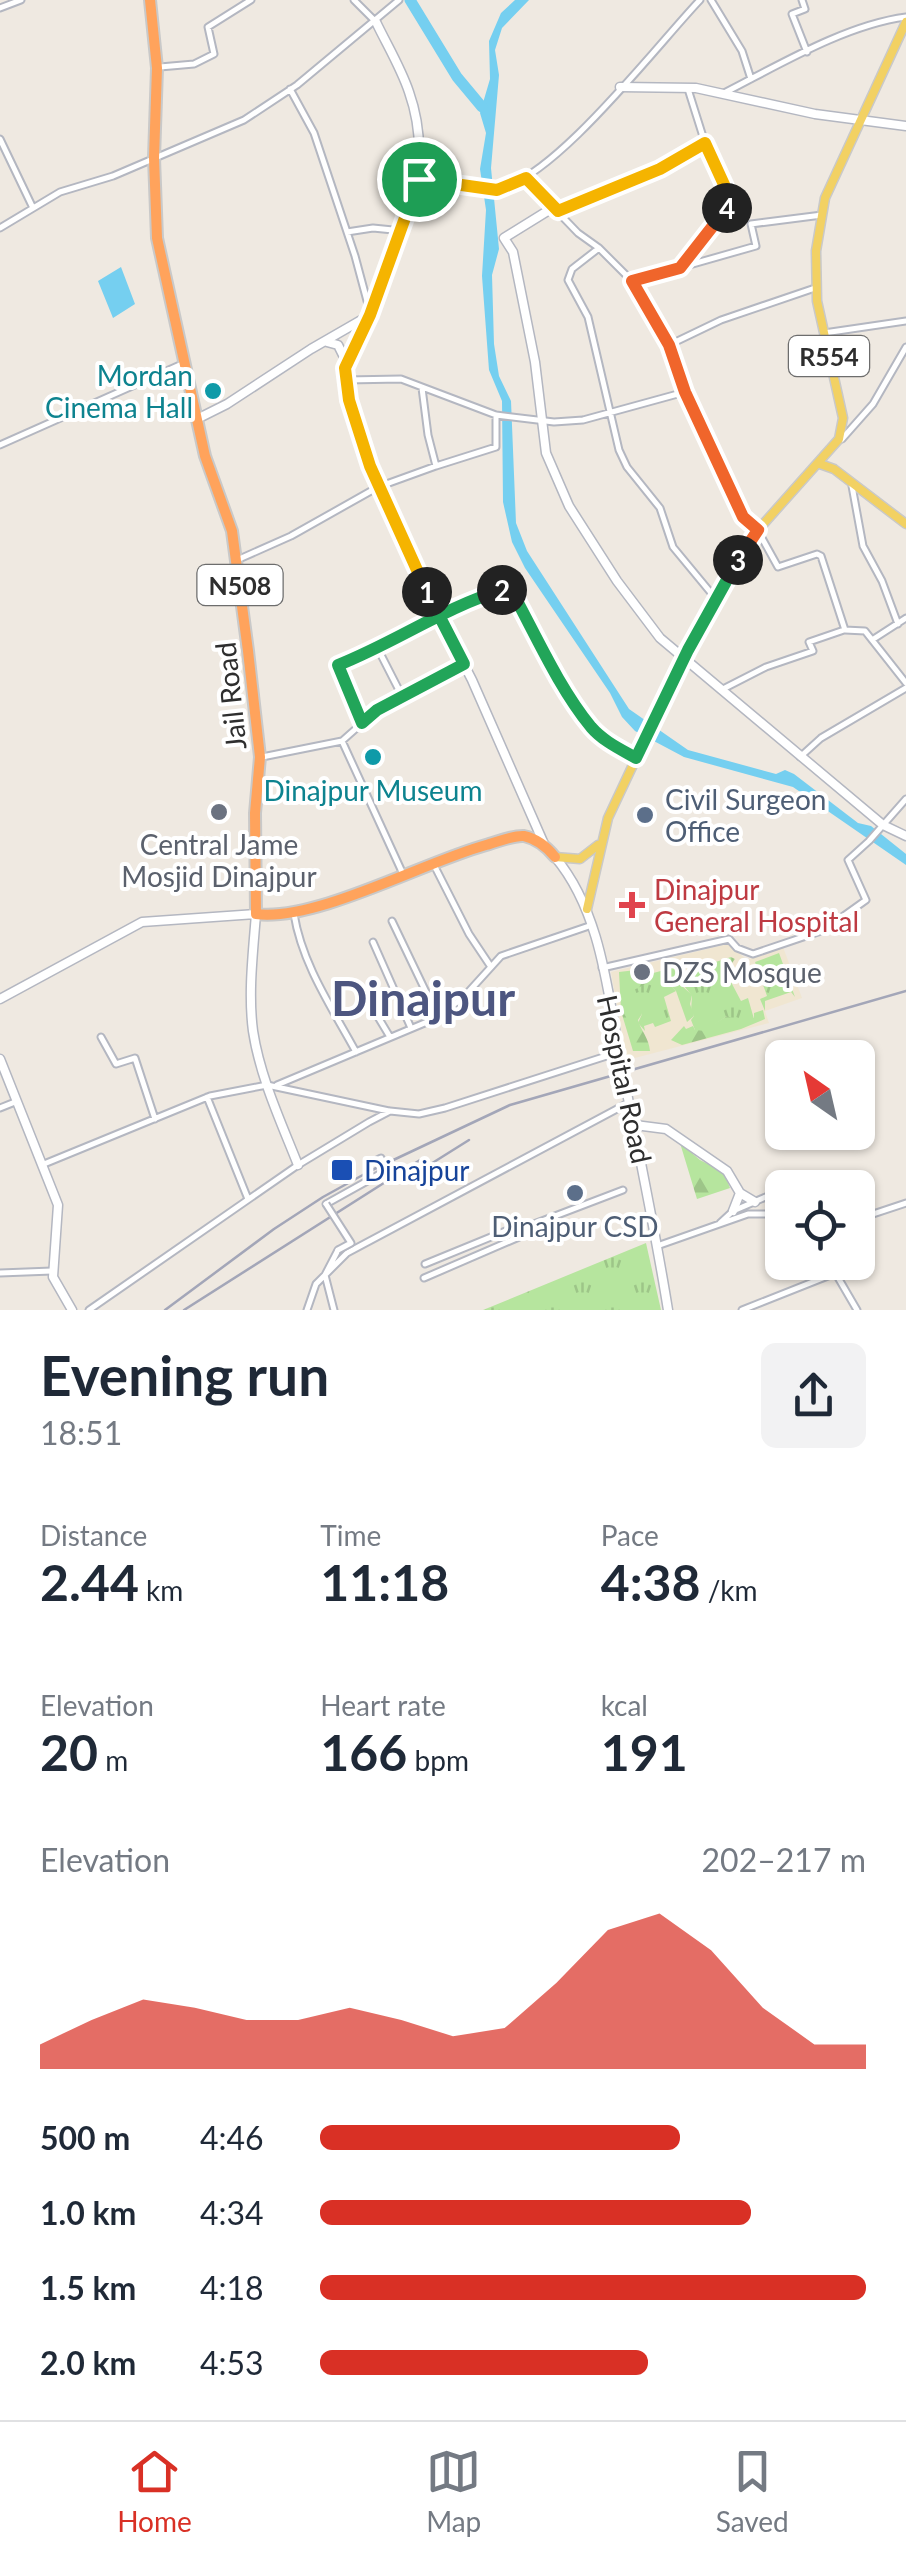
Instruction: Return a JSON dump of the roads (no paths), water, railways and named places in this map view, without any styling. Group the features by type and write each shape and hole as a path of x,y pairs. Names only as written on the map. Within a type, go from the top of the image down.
{"highway":[{"name":"N508","path":"150,0 157,68 156,238 197,418"},
{"name":"Jail Road","path":"197,418 204,456 232,531 260,757 255,813 256,914"},
{"path":"256,914 269,916 315,906 522,836 544,844 556,858"}],"main road":[{"name":"R554","path":"588,909 608,818 684,658 758,530 839,439 843,418 824,333 816,251 825,198 906,19"},
{"path":"820,464 834,468 906,524"},
{"path":"556,858 580,859 601,842"}],"street":[{"path":"0,8 21,0"},
{"path":"157,68 194,64 214,54 208,27 250,0"},
{"path":"346,361 370,315 403,231 419,179 421,147 410,93 376,22 354,0"},
{"path":"0,228 60,192 113,176 244,120 290,90 399,0"},
{"path":"419,179 497,190 526,178 574,138 700,0"},
{"path":"712,0 742,51 751,80"},
{"path":"802,0 805,9 792,14 806,52"},
{"path":"724,93 806,52 889,19 906,19"},
{"path":"620,87 724,93 815,114 906,126"},
{"path":"680,268 732,202 705,143 688,89"},
{"path":"290,90 314,133 370,315"},
{"path":"0,140 33,208"},
{"path":"705,143 660,169 556,209 504,238 513,252 546,454 569,506 617,581 660,638 882,825 906,836"},
{"path":"526,178 578,233 632,281 669,345 685,392 743,517 758,530 778,567 816,554 821,556 845,630"},
{"path":"632,281 756,246 751,224 822,215"},
{"path":"347,232 373,228 403,231"},
{"path":"599,248 572,269 568,280 588,318 618,450 660,508 673,547 716,599"},
{"path":"669,345 721,320 817,288"},
{"path":"197,418 227,404 370,315"},
{"path":"824,333 906,321"},
{"path":"327,342 338,345 346,361 353,413 378,487 464,664 544,844"},
{"path":"820,464 873,404 906,347"},
{"path":"0,445 182,364"},
{"path":"346,380 401,380 498,415 543,421 583,420 685,392"},
{"path":"422,388 436,466"},
{"path":"236,560 290,536 378,487 496,447 498,415"},
{"path":"852,482 863,546 882,581 898,624"},
{"path":"362,723 337,667 378,650 472,599 504,590 515,597 592,728 636,758"},
{"path":"872,640 906,618"},
{"path":"721,690 766,666 814,650 809,642 845,630 865,631 906,685 821,738 799,758"},
{"path":"378,650 402,696"},
{"path":"260,757 342,740 377,710 464,664"},
{"path":"342,740 404,874"},
{"path":"602,968 729,939 736,948 752,954 824,930 866,900 848,860 906,798"},
{"name":"Hospital Road","path":"556,858 588,909 592,925 630,1102 668,1310"},
{"path":"433,863 469,934 491,967"},
{"path":"294,911 298,938 356,1052"},
{"path":"0,999 142,922 256,914 253,1032 298,1164"},
{"path":"392,921 437,1015"},
{"path":"44,1164 207,1097 271,1086 412,1028 462,999 501,956 592,925"},
{"path":"373,942 412,1028"},
{"path":"360,987 390,1037"},
{"path":"101,1037 116,1064 135,1058 155,1118"},
{"path":"271,1086 418,1114 619,1052"},
{"path":"0,1058 58,1204 54,1272 72,1310"},
{"path":"207,1097 248,1199"},
{"path":"0,1108 15,1102"},
{"path":"308,1310 316,1284 347,1253 630,1102"},
{"path":"89,1310 298,1164 390,1111"},
{"path":"634,1125 666,1129 727,1171 740,1193 754,1202"},
{"path":"334,1310 325,1274 338,1250 351,1243 326,1204 387,1170 380,1158 375,1161"},
{"path":"425,1264 623,1190"},
{"path":"734,1211 740,1193"},
{"path":"719,1224 734,1211 765,1197"},
{"path":"875,1213 906,1203"},
{"path":"658,1246 748,1214 765,1214"},
{"path":"424,1278 526,1234 526,1226"},
{"path":"465,1260 470,1246"},
{"path":"0,1273 54,1272"},
{"path":"742,1310 818,1280"},
{"path":"842,1280 857,1310"}],"water":[{"path":"515,0 529,0 502,28 495,50 499,75 491,168 499,249 492,275 494,344 499,376 511,401 516,523 527,551 629,709 688,750 776,774 785,770 794,774 906,854 906,865 793,787 684,757 635,731 525,568 512,542 503,502 502,401 489,370 482,276 486,210 480,169 486,133 480,113 490,79 489,41 501,13"},
{"path":"121,267 135,304 113,318 98,281"}],"waterway":[{"path":"410,0 457,77 482,107"}],"railway":[{"path":"165,1310 323,1197 510,1105 906,991"},
{"path":"410,1177 469,1140"},
{"path":"184,1310 420,1160"}],"place":[{"name":"Mordan Cinema Hall","path":"213,391"},
{"name":"Dinajpur Museum","path":"373,757"},
{"name":"Central Jame Mosjid Dinajpur","path":"219,812"},
{"name":"Civil Surgeon Office","path":"645,815"},
{"name":"Dinajpur General Hospital","path":"632,905"},
{"name":"DZS Mosque","path":"642,972"},
{"name":"Dinajpur","path":"342,1170"},
{"name":"Dinajpur CSD","path":"575,1193"}],"district":[{"name":"Dinajpur","path":"423,997"}]}
